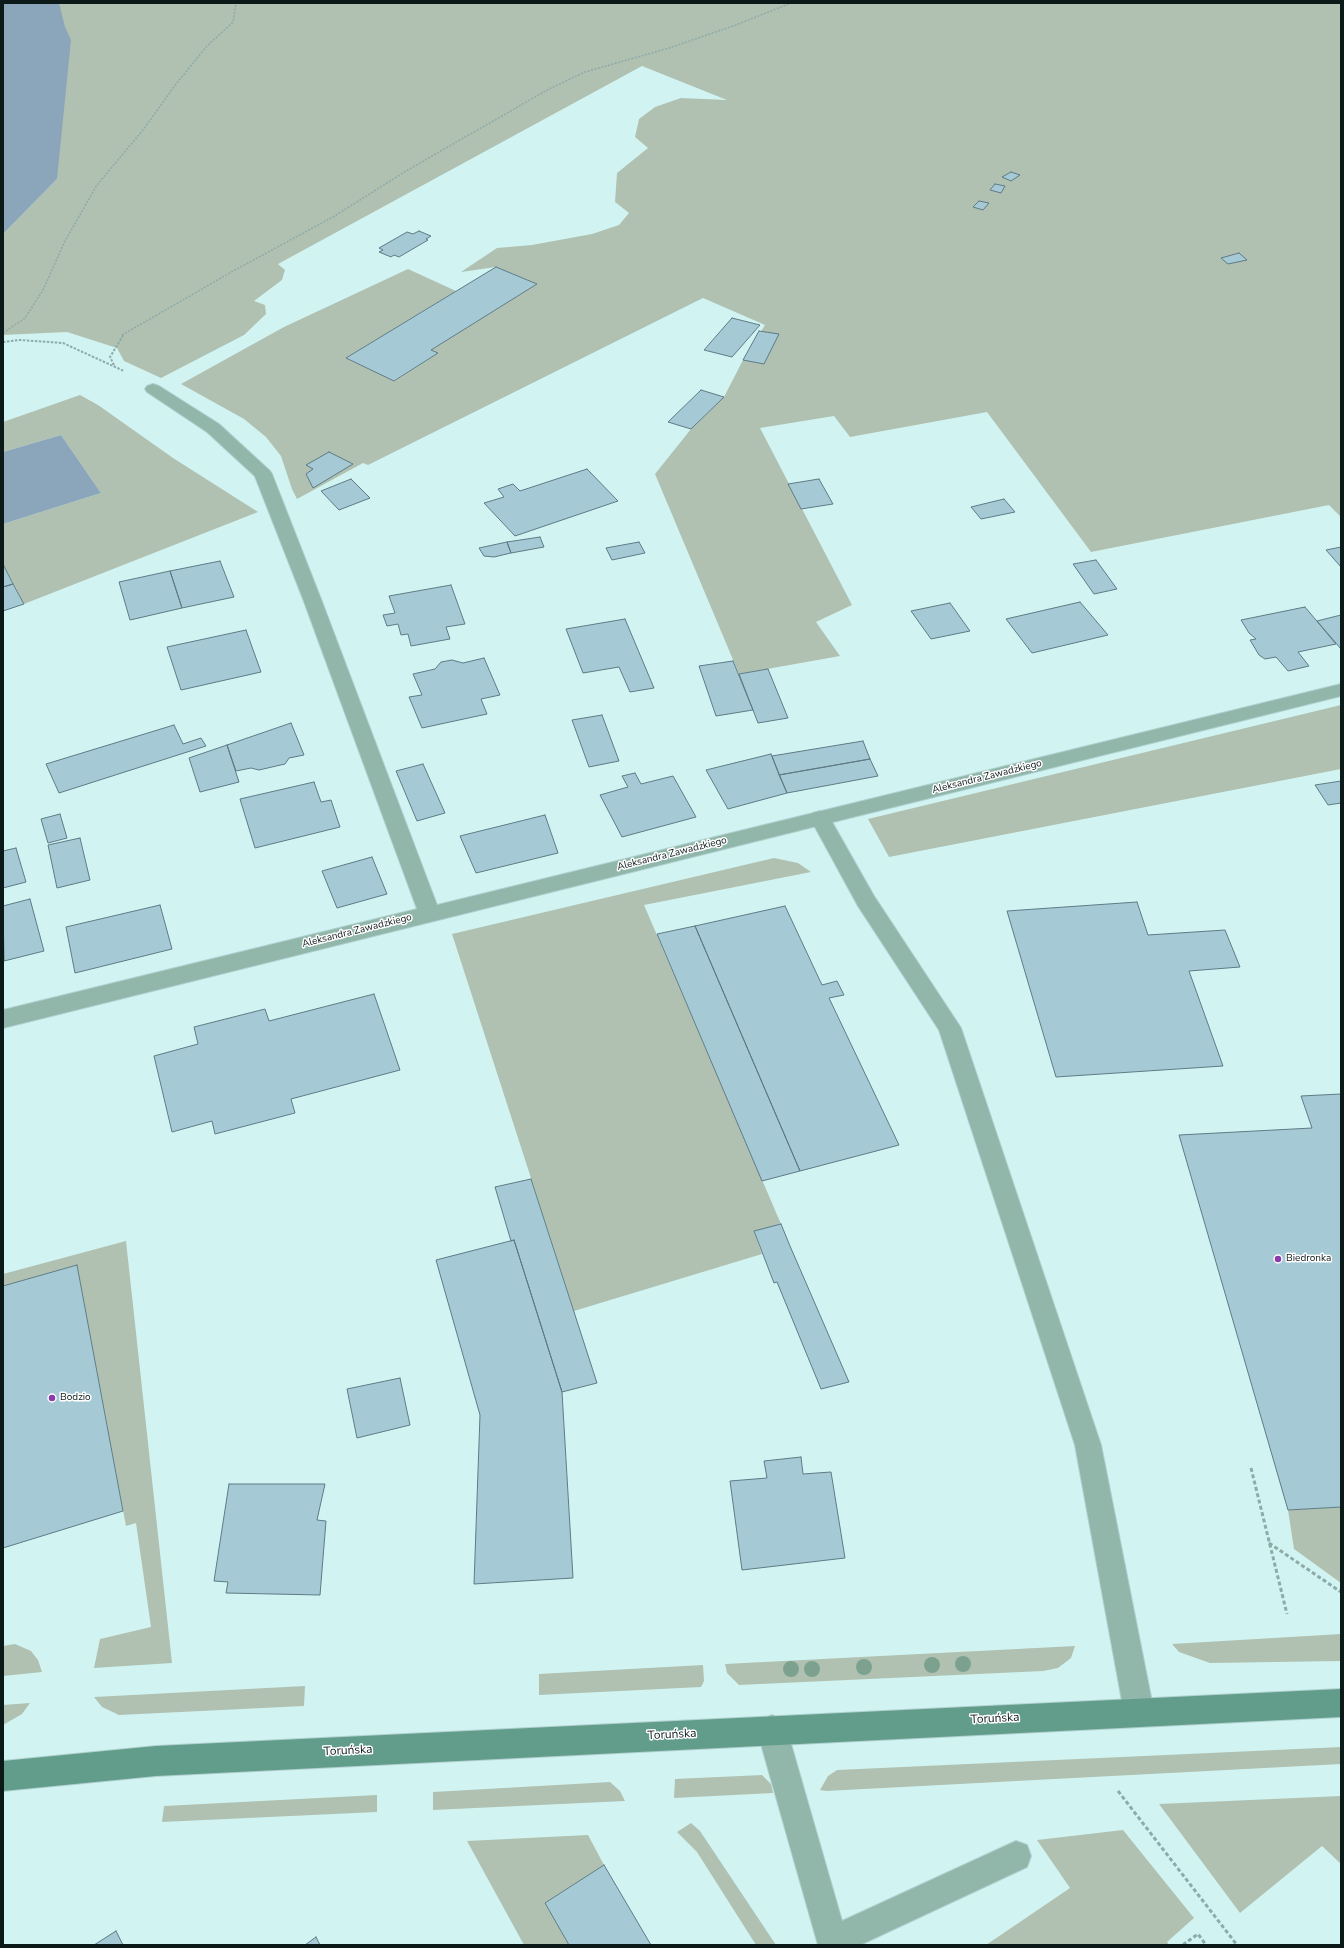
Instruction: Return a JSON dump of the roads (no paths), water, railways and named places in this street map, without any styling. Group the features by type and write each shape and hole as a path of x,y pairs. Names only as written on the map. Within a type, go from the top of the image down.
{"street":[{"path":"153,389 213,428 263,474 312,599 429,913"},
{"name":"Aleksandra Zawadzkiego","path":"3,1019 429,913 1341,690"},
{"path":"820,818 866,901 950,1028 1088,1446 1139,1712"},
{"name":"Toruńska","path":"3,1776 156,1761 1139,1712 1341,1704"},
{"path":"772,1730 832,1942 1016,1856"}],"water":[{"path":"3,3 59,3 65,27 71,40 57,179 3,234"},
{"path":"61,435 101,493 3,524 3,452"}],"place":[{"name":"Biedronka","path":"1278,1259"},
{"name":"Bodzio","path":"52,1398"}]}
